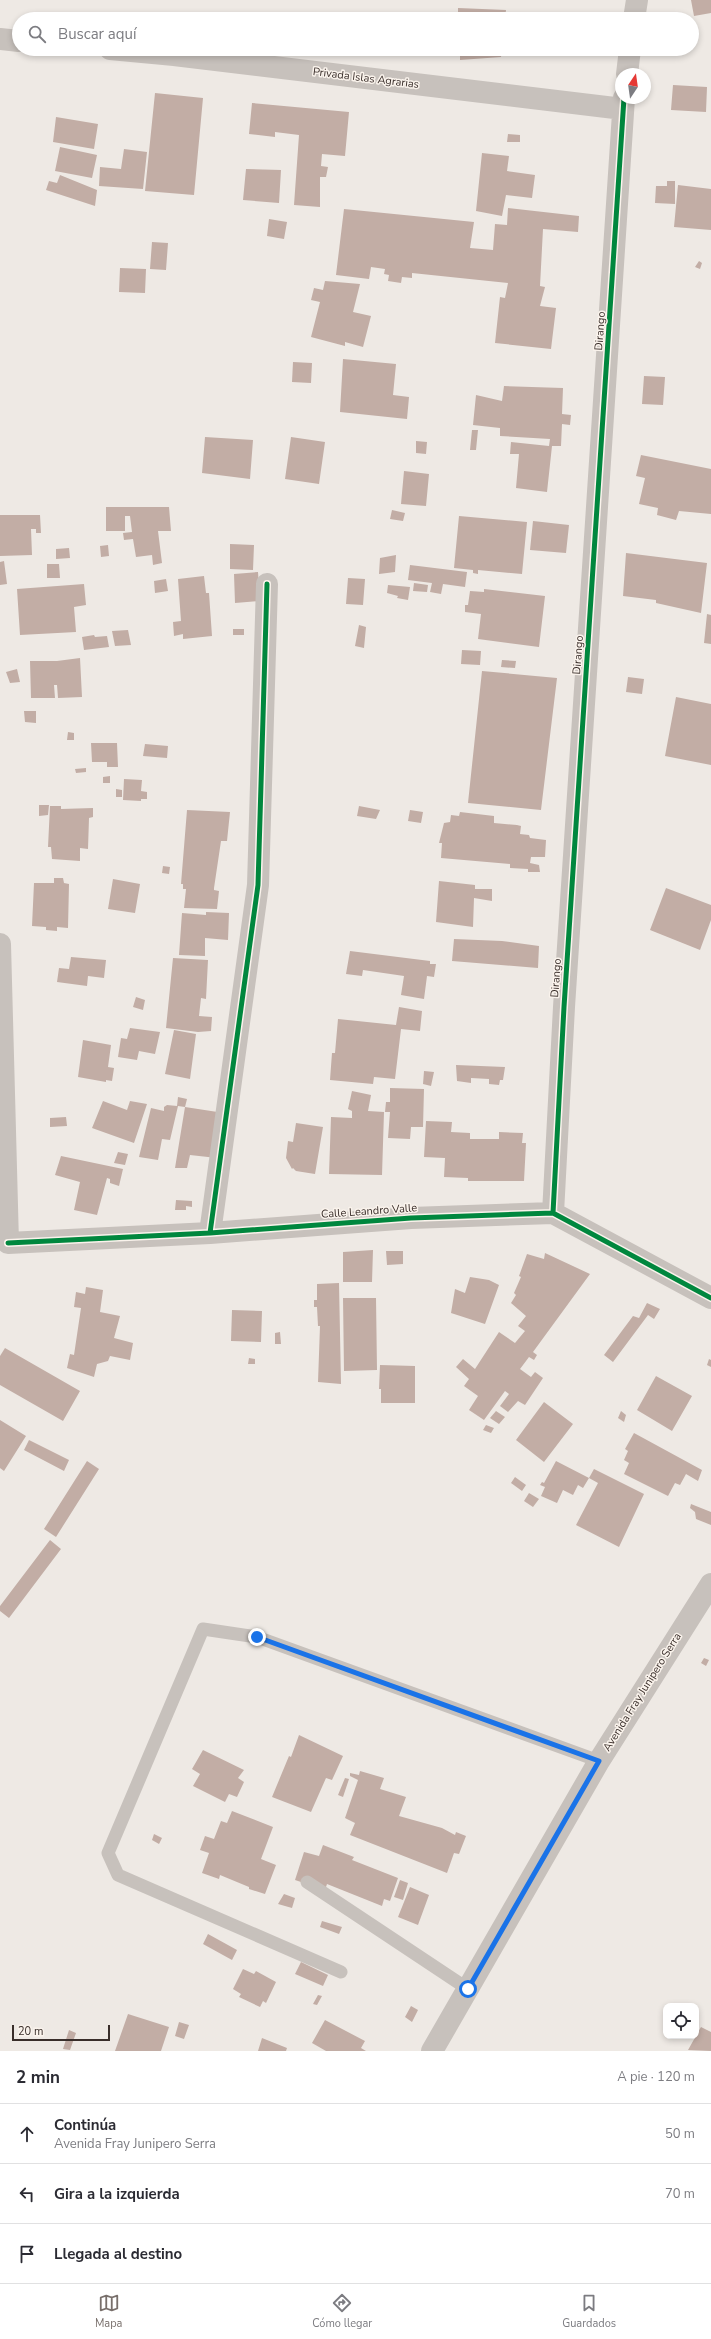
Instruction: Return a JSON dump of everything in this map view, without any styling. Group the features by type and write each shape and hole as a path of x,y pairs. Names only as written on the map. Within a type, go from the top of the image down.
{"street":[{"path":"635,12 637,0"},
{"path":"0,39 12,40"},
{"name":"Privada Islas Agrarias","path":"183,56 615,103"},
{"path":"628,68 629,56"},
{"name":"Dirango","path":"553,1213 565,991 624,104"},
{"path":"210,1233 258,885 267,584"},
{"path":"0,944 4,1249"},
{"path":"553,1213 711,1298"},
{"name":"Calle Leandro Valle","path":"4,1249 411,1218 553,1213"},
{"name":"Avenida Fray Junipero Serra","path":"432,2051 599,1761 711,1584"}],"lane":[{"path":"341,1972 118,1875 108,1853 203,1629 257,1637 599,1761"},
{"path":"307,1882 468,1989"}],"building":[{"path":"691,0 711,0 711,13 699,15 699,12 693,12"},
{"path":"458,8 506,10 506,12 458,12"},
{"path":"460,56 501,56 501,57 460,60"},
{"path":"673,85 707,87 706,112 671,110"},
{"path":"155,93 203,98 194,195 145,191"},
{"path":"252,103 349,112 345,156 322,154 321,166 328,167 326,177 320,177 320,207 294,205 299,135 275,132 275,137 249,134"},
{"path":"56,117 98,124 94,149 53,142"},
{"path":"508,134 520,135 520,142 507,142"},
{"path":"60,147 97,155 92,178 55,171"},
{"path":"124,149 147,152 143,189 99,186 100,167 121,169"},
{"path":"482,153 509,156 507,171 535,175 532,198 506,195 502,216 476,211"},
{"path":"246,169 281,170 279,203 243,200"},
{"path":"60,175 97,190 95,206 46,190 49,181 57,183"},
{"path":"667,181 675,181 675,204 655,203 656,186 667,186"},
{"path":"678,185 711,189 711,230 674,227"},
{"path":"508,208 579,216 578,232 543,229 540,286 545,287 540,306 556,308 551,349 495,343 500,297 505,298 508,283 412,273 412,278 402,277 401,283 388,281 389,275 384,274 385,269 371,267 369,279 336,275 344,209 474,222 470,248 493,250 495,224 507,225"},
{"path":"269,219 287,222 284,239 267,236"},
{"path":"152,242 168,243 166,270 150,269"},
{"path":"699,261 702,263 700,269 695,267"},
{"path":"120,268 146,269 145,293 119,292"},
{"path":"325,281 360,284 353,312 371,316 363,347 345,342 345,346 311,337 320,302 311,300 314,288 323,290"},
{"path":"343,359 396,364 393,395 409,397 407,419 340,412"},
{"path":"293,362 312,363 311,383 292,382"},
{"path":"644,376 665,377 663,405 642,404"},
{"path":"504,386 563,388 562,414 571,415 570,425 562,424 561,446 552,446 547,492 516,488 519,454 510,454 511,442 549,446 550,439 500,436 500,428 473,425 476,395 502,401"},
{"path":"472,430 478,430 476,450 470,450"},
{"path":"205,437 253,440 250,479 202,473"},
{"path":"291,437 325,442 319,484 285,479"},
{"path":"416,441 427,442 426,454 416,453"},
{"path":"641,455 711,469 711,514 679,511 676,520 657,515 658,508 639,504 645,478 636,476"},
{"path":"404,471 429,474 426,506 401,504"},
{"path":"106,507 169,507 171,531 158,531 162,563 153,565 152,555 136,557 133,539 124,540 123,533 132,532 130,516 125,516 125,531 106,531"},
{"path":"392,510 405,513 403,521 390,519"},
{"path":"0,515 40,515 41,533 36,533 36,529 31,529 32,555 0,556"},
{"path":"459,516 527,522 522,574 478,570 478,574 473,573 473,570 454,568"},
{"path":"533,521 569,525 566,553 530,550"},
{"path":"230,544 254,545 253,570 230,569"},
{"path":"108,545 109,556 101,557 100,546"},
{"path":"69,548 70,558 56,559 56,549"},
{"path":"626,553 707,563 701,613 656,603 656,600 623,596"},
{"path":"396,555 395,572 379,574 380,558"},
{"path":"4,561 7,584 0,585 0,562"},
{"path":"47,564 59,564 60,578 47,578"},
{"path":"410,565 467,572 465,587 443,584 441,594 430,592 432,583 408,580"},
{"path":"258,572 260,601 235,603 234,574"},
{"path":"204,576 206,593 209,593 212,636 183,639 183,634 174,636 173,622 181,621 178,579"},
{"path":"348,578 365,579 363,605 346,604"},
{"path":"166,579 168,591 155,593 154,581"},
{"path":"414,583 428,585 427,592 413,591"},
{"path":"84,584 86,605 74,607 76,632 20,635 17,589"},
{"path":"388,585 410,587 408,600 397,598 398,596 387,593"},
{"path":"484,589 545,596 539,647 478,639 481,614 465,612 465,605 468,605 470,591 484,592"},
{"path":"707,614 711,615 711,644 704,643"},
{"path":"359,625 366,627 364,648 355,646"},
{"path":"233,629 244,629 244,635 233,635"},
{"path":"128,630 131,645 115,646 112,631"},
{"path":"94,635 95,637 107,636 109,647 84,650 82,637"},
{"path":"462,650 481,651 480,665 461,664"},
{"path":"80,658 82,697 58,698 57,685 54,685 55,698 31,698 30,661 57,661"},
{"path":"502,660 516,661 515,668 501,667"},
{"path":"17,669 20,682 10,683 6,672"},
{"path":"482,671 557,678 541,810 468,803"},
{"path":"628,677 644,679 642,694 626,692"},
{"path":"676,697 711,704 711,765 665,756"},
{"path":"24,711 36,711 36,723 25,722"},
{"path":"68,732 74,733 74,740 67,740"},
{"path":"91,743 117,743 118,767 107,767 107,762 92,762"},
{"path":"145,744 168,746 167,758 143,756"},
{"path":"86,768 86,772 76,773 75,769"},
{"path":"110,776 110,783 103,783 103,777"},
{"path":"124,779 142,780 141,791 147,792 147,799 141,799 141,801 123,800"},
{"path":"116,789 122,790 122,797 116,797"},
{"path":"39,805 49,805 48,815 39,816"},
{"path":"50,806 61,806 61,809 93,808 93,817 89,818 88,849 80,848 80,861 52,859 51,847 48,847"},
{"path":"359,806 380,810 376,819 357,816"},
{"path":"187,810 230,812 227,841 221,841 214,888 214,890 219,891 217,909 184,908 186,889 183,889 183,884 181,884"},
{"path":"410,810 423,812 421,823 408,821"},
{"path":"460,812 494,816 494,823 521,826 520,834 529,835 530,838 546,840 545,857 531,857 530,863 539,865 540,872 528,872 528,869 510,868 510,864 441,858 442,843 439,843 444,823 450,822 451,815 459,816"},
{"path":"163,866 170,867 169,874 162,873"},
{"path":"54,878 63,878 64,883 69,884 68,928 57,927 57,931 46,930 46,927 32,926 34,883 54,883"},
{"path":"113,879 140,884 135,913 108,909"},
{"path":"439,881 475,885 475,889 492,889 492,901 474,898 473,927 436,922"},
{"path":"666,888 711,905 711,920 700,950 650,930"},
{"path":"206,912 229,913 228,940 205,938 205,956 179,955 182,913 206,915"},
{"path":"454,939 502,941 539,946 538,968 452,961"},
{"path":"350,951 430,961 430,964 436,964 434,977 427,976 424,999 401,995 404,976 363,970 362,976 346,974"},
{"path":"71,957 106,960 104,978 88,976 87,986 57,982 59,968 69,969"},
{"path":"173,958 208,960 206,999 201,998 199,1016 212,1017 211,1031 198,1032 166,1028"},
{"path":"136,997 145,1000 143,1010 133,1007"},
{"path":"399,1007 422,1011 420,1031 401,1029 395,1079 374,1077 373,1084 330,1080 332,1053 335,1053 338,1019 396,1025"},
{"path":"130,1028 160,1032 155,1054 139,1051 137,1060 118,1057 121,1038 127,1039"},
{"path":"174,1030 196,1034 190,1079 165,1074"},
{"path":"83,1040 111,1045 108,1067 114,1068 112,1081 106,1080 106,1082 78,1077"},
{"path":"456,1065 505,1067 503,1080 500,1080 499,1085 489,1084 489,1079 471,1078 471,1083 457,1081"},
{"path":"424,1071 434,1072 431,1086 423,1084"},
{"path":"390,1088 424,1089 423,1127 411,1127 410,1139 388,1138 390,1112 385,1112 386,1102 390,1102"},
{"path":"352,1091 371,1095 368,1111 384,1112 382,1175 329,1174 331,1117 352,1118 352,1111 348,1109"},
{"path":"178,1097 187,1099 185,1107 178,1106 170,1140 162,1139 158,1160 139,1157 151,1108 164,1111 164,1107 167,1105 177,1106"},
{"path":"103,1101 127,1110 130,1101 147,1104 134,1143 92,1128"},
{"path":"185,1107 224,1113 217,1158 190,1155 187,1168 175,1168"},
{"path":"66,1117 67,1126 50,1127 50,1118"},
{"path":"426,1121 452,1122 451,1132 470,1133 470,1139 499,1139 499,1132 523,1133 522,1143 526,1143 524,1181 468,1181 468,1178 444,1177 445,1158 424,1157"},
{"path":"296,1123 323,1127 315,1174 292,1169 286,1158 288,1141 293,1142"},
{"path":"118,1152 128,1154 125,1165 114,1163"},
{"path":"61,1156 123,1169 119,1186 110,1183 110,1179 107,1178 97,1215 74,1210 80,1182 55,1175"},
{"path":"176,1200 192,1201 192,1207 186,1206 186,1210 175,1210"},
{"path":"373,1250 372,1282 343,1282 343,1252"},
{"path":"386,1251 403,1251 403,1264 387,1265"},
{"path":"545,1253 590,1274 533,1352 537,1355 534,1360 529,1357 520,1369 531,1377 535,1372 543,1378 525,1405 518,1401 508,1412 500,1406 509,1394 505,1391 484,1420 469,1410 478,1396 464,1386 469,1379 456,1367 463,1359 475,1369 499,1332 515,1343 525,1331 518,1326 526,1316 511,1303 516,1295 514,1293 521,1277 519,1276 527,1254 544,1259"},
{"path":"470,1277 489,1280 499,1285 485,1324 451,1313 455,1289 465,1293"},
{"path":"339,1283 341,1384 318,1382 320,1326 318,1326 317,1307 314,1307 314,1300 317,1300 317,1284"},
{"path":"86,1287 103,1290 100,1312 120,1316 114,1338 133,1343 130,1360 110,1356 108,1361 97,1364 94,1377 67,1368 70,1354 74,1355 81,1308 74,1307 76,1292 85,1294"},
{"path":"343,1298 376,1298 377,1370 344,1371"},
{"path":"647,1303 660,1309 654,1319 648,1315 613,1362 604,1355 633,1316 639,1318"},
{"path":"232,1310 262,1311 261,1342 231,1341"},
{"path":"280,1332 281,1344 275,1344 275,1333"},
{"path":"5,1348 80,1391 63,1421 0,1385 0,1356"},
{"path":"249,1358 255,1359 255,1364 248,1364"},
{"path":"709,1359 711,1360 711,1367 707,1365"},
{"path":"380,1365 415,1366 415,1403 381,1403 381,1389 379,1389"},
{"path":"656,1376 692,1396 672,1431 637,1410"},
{"path":"544,1402 573,1424 544,1462 516,1440"},
{"path":"496,1411 505,1417 499,1424 490,1418"},
{"path":"621,1411 626,1415 624,1422 618,1418"},
{"path":"0,1420 26,1436 4,1471 0,1468"},
{"path":"486,1425 494,1428 491,1433 483,1430"},
{"path":"634,1433 702,1470 698,1481 686,1474 680,1485 675,1483 668,1496 624,1474 629,1463 624,1460 628,1451 625,1449"},
{"path":"29,1440 69,1460 64,1471 24,1450"},
{"path":"87,1461 99,1469 56,1537 44,1529"},
{"path":"556,1461 589,1478 583,1488 578,1485 573,1495 563,1490 557,1503 541,1496 545,1487 540,1485 542,1482 544,1483"},
{"path":"594,1469 644,1494 619,1547 576,1525 598,1483 589,1478"},
{"path":"515,1477 526,1485 522,1491 511,1483"},
{"path":"529,1493 539,1499 533,1507 524,1501"},
{"path":"691,1504 711,1512 711,1525 696,1519 695,1512 690,1508"},
{"path":"50,1540 61,1549 9,1618 0,1611 0,1606"},
{"path":"704,1658 709,1660 706,1666 701,1663"},
{"path":"299,1735 343,1756 332,1780 326,1778 311,1812 272,1797 289,1756 291,1757"},
{"path":"203,1750 244,1770 238,1778 244,1782 237,1797 229,1794 225,1802 193,1786 200,1774 192,1769"},
{"path":"360,1771 384,1778 380,1789 406,1797 399,1816 442,1828 455,1835 456,1832 466,1836 459,1854 454,1853 447,1873 350,1835 355,1823 345,1818 358,1780 350,1776 350,1773 359,1775"},
{"path":"345,1778 349,1779 343,1797 338,1795"},
{"path":"232,1811 273,1827 261,1859 276,1865 265,1894 249,1889 249,1887 220,1875 219,1879 202,1873 209,1853 200,1850 205,1836 214,1839 221,1821 227,1823"},
{"path":"154,1834 162,1838 159,1844 152,1840"},
{"path":"323,1845 354,1857 352,1860 398,1878 390,1901 384,1899 382,1906 327,1884 325,1890 295,1880 304,1852 319,1856"},
{"path":"400,1880 408,1883 403,1900 394,1897"},
{"path":"410,1887 429,1895 418,1925 398,1917"},
{"path":"284,1894 295,1898 292,1908 278,1904"},
{"path":"322,1921 342,1927 339,1934 320,1927"},
{"path":"208,1934 237,1950 232,1960 203,1944"},
{"path":"301,1962 328,1975 323,1986 295,1974"},
{"path":"243,1969 254,1974 256,1971 276,1982 266,2003 263,2001 260,2007 239,1997 241,1994 233,1989"},
{"path":"318,1995 322,1996 317,2005 313,2004"},
{"path":"411,2006 418,2010 412,2022 405,2017"},
{"path":"128,2014 169,2027 161,2051 115,2051"},
{"path":"325,2020 365,2041 361,2048 366,2051 326,2051 312,2043"},
{"path":"179,2022 189,2025 184,2039 175,2036"},
{"path":"701,2027 711,2032 711,2051 688,2050 694,2039 699,2039 699,2031"},
{"path":"69,2030 76,2033 70,2050 63,2049"},
{"path":"262,2038 287,2048 286,2051 258,2051"}],"cycle path":[{"path":"553,1213 564,1007 624,104"},
{"path":"210,1233 258,885 267,584"},
{"path":"8,1243 210,1233 411,1218 553,1213 711,1298"}],"route":[{"path":"257,1637 599,1761 468,1989"}]}
